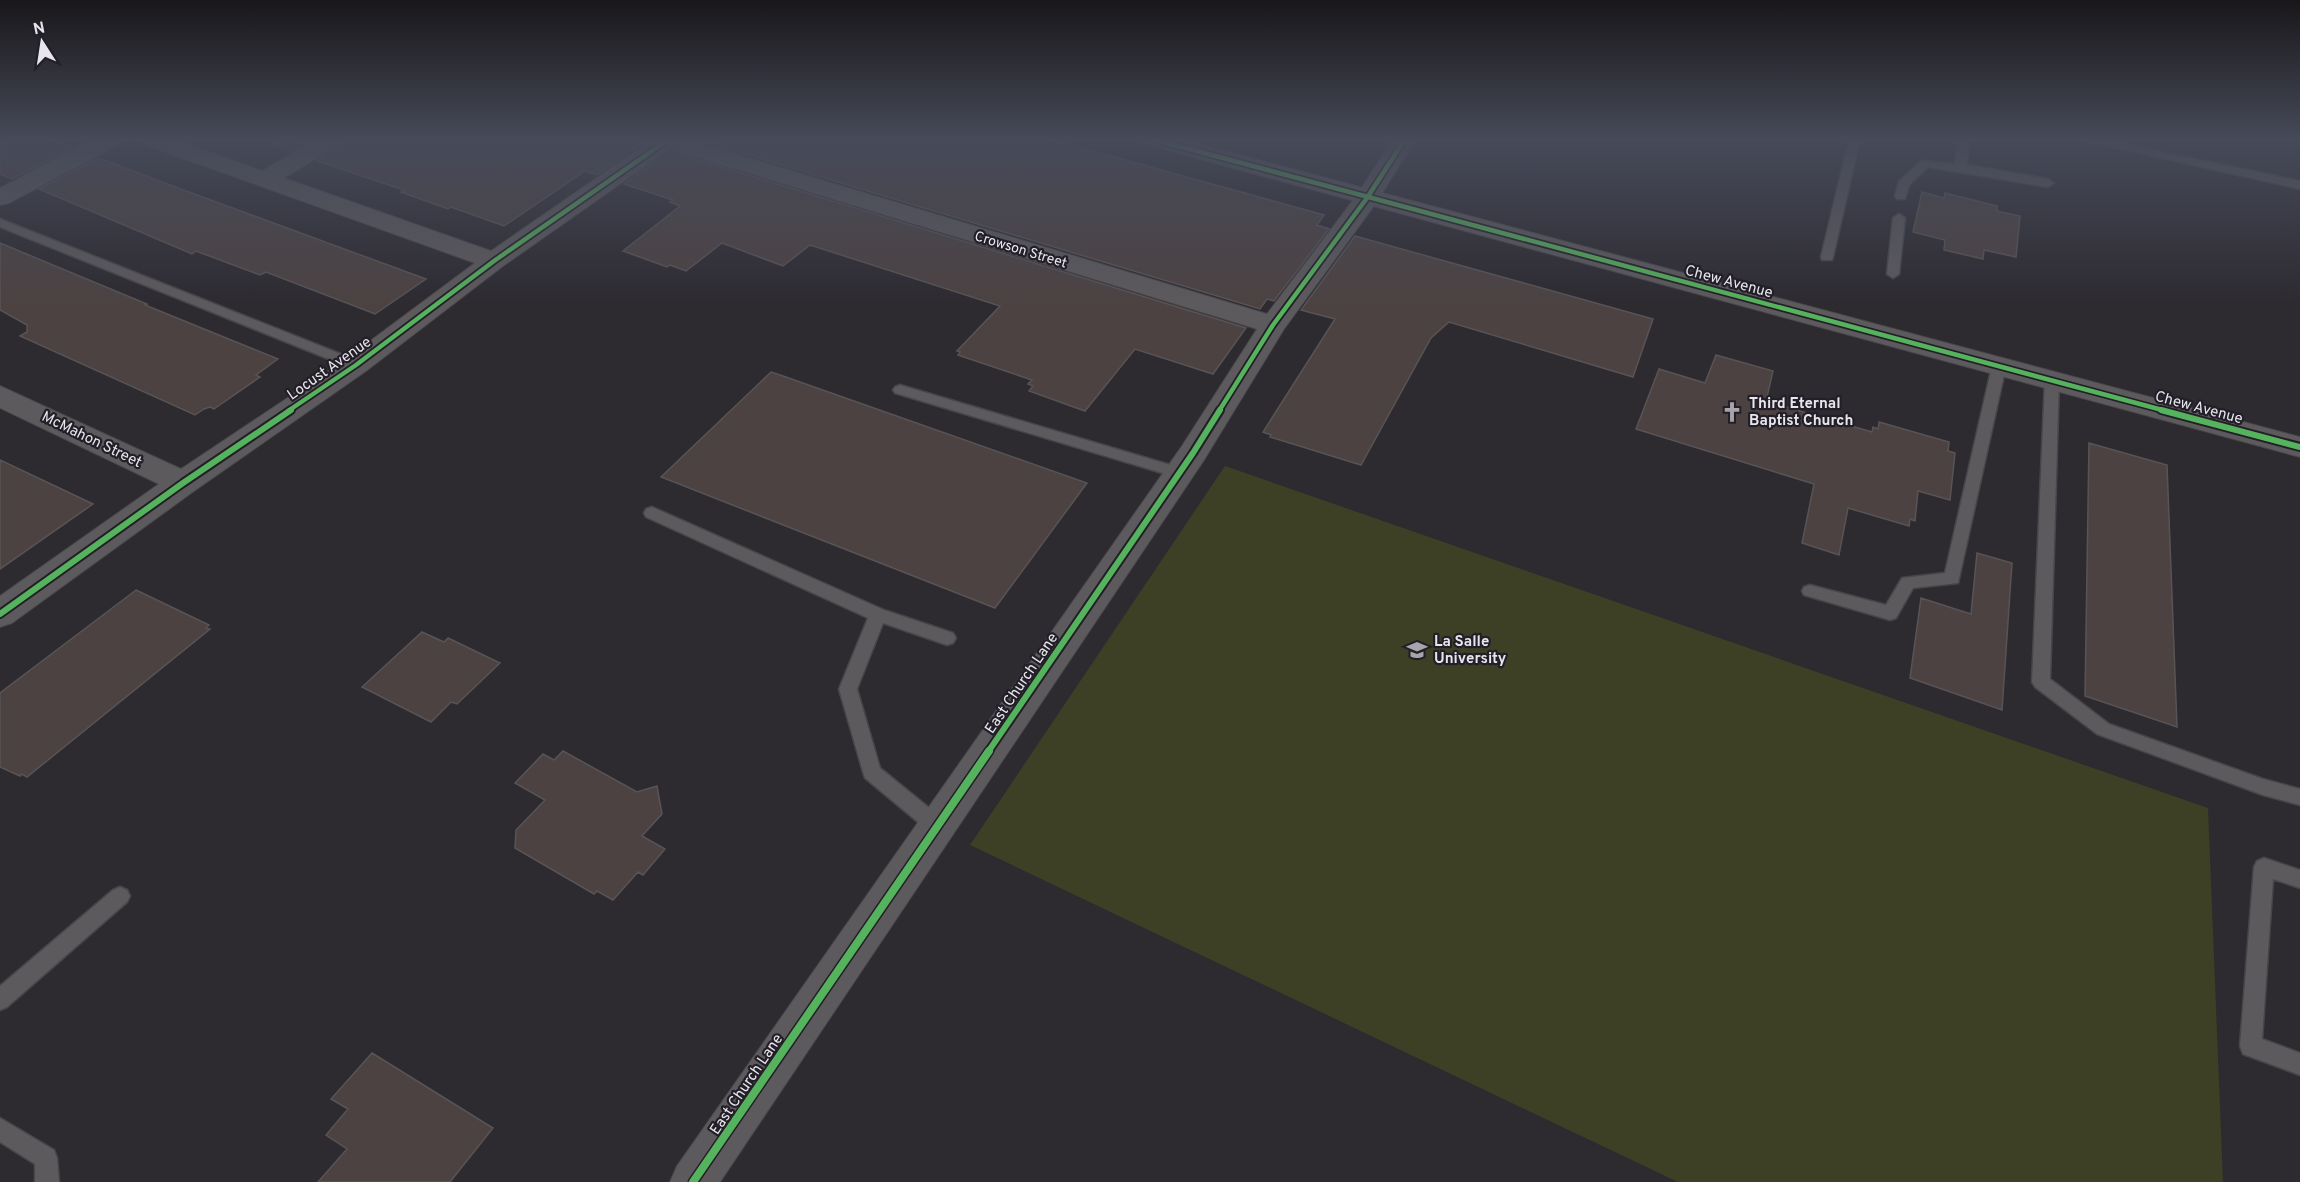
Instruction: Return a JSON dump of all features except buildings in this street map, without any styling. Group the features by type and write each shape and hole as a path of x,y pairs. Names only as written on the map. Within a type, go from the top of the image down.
{"street":[{"path":"307,194 494,261"},
{"name":"Locust Avenue","path":"0,614 183,483 356,365 494,261 590,194"},
{"name":"Crowson Street","path":"845,194 1273,325"},
{"name":"Chew Avenue","path":"1353,194 2300,447"},
{"name":"East Church Lane","path":"693,1182 1179,473 1273,325 1370,194"},
{"name":"McMahon Street","path":"0,396 183,483"}],"lane":[{"path":"1827,257 1842,194"},
{"path":"1893,274 1899,218"},
{"path":"0,223 356,365"},
{"path":"1810,591 1890,614 1908,582 1952,579 1999,366"},
{"path":"2052,380 2041,682 2103,729 2264,787 2300,797"},
{"path":"900,390 1179,473"},
{"path":"652,513 878,615 947,638"},
{"path":"878,615 848,689 872,772 937,826"},
{"path":"2300,879 2264,867 2251,1046 2300,1064"},
{"path":"0,1000 120,896"},
{"path":"0,1129 46,1158 46,1182"}],"green space":[{"name":"La Salle University","path":"1225,466 2208,808 2223,1182 1678,1182 970,845"}],"cycle path":[{"path":"0,614 183,483 356,365 494,261 590,194"},
{"path":"1358,194 2300,447"},
{"path":"693,1182 1193,453 1273,325 1369,194"}],"place":[{"name":"Third Eternal Baptist Church","path":"1732,412"},
{"name":"La Salle University","path":"1417,650"}]}
